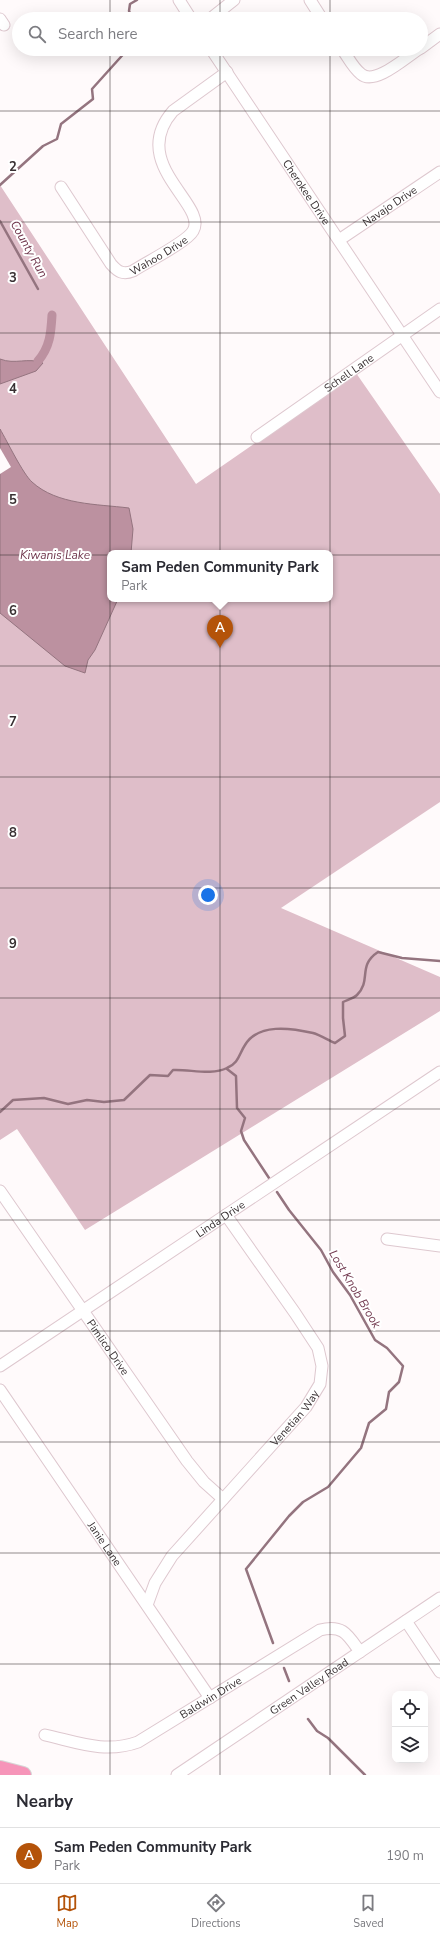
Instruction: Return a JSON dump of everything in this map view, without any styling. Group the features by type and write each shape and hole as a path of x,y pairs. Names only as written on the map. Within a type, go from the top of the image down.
{"highway":[{"path":"0,1769 23,1775"}],"street":[{"path":"179,0 187,12"},
{"path":"219,12 234,0"},
{"path":"310,0 318,12"},
{"path":"428,42 440,34"},
{"name":"Cherokee Drive","path":"216,56 440,392"},
{"path":"347,56 360,74 371,78 383,74 409,56"},
{"name":"Wahoo Drive","path":"61,188 111,264 120,273 126,274 133,271 186,238 194,230 195,220 190,207 174,187 165,171 160,153 160,134 168,117 173,111 227,72"},
{"name":"Navajo Drive","path":"339,240 440,172"},
{"name":"Schell Lane","path":"257,437 440,309"},
{"name":"Linda Drive","path":"0,1366 440,1072"},
{"name":"Pimlico Drive","path":"0,1191 187,1461 204,1482 223,1499"},
{"name":"Venetian Way","path":"147,1605 154,1583 162,1570 223,1499 312,1400 320,1384 322,1366 318,1348 296,1313 226,1215"},
{"path":"387,1239 440,1246"},
{"name":"Janie Lane","path":"0,1390 210,1698"},
{"name":"Green Valley Road","path":"177,1775 440,1598"},
{"path":"406,1621 440,1672"},
{"name":"Baldwin Drive","path":"45,1735 100,1748 129,1745 146,1738 320,1630 328,1628 342,1630 360,1652"}],"shaded area":[{"path":"0,185 196,484 356,373 440,494 440,802 281,908 440,977 440,1011 85,1230 17,1129 0,1140"}],"water":[{"path":"0,359 6,361 37,361 43,363 36,371 0,384"},
{"name":"Kiwanis Lake","path":"0,429 28,478 42,490 65,499 78,502 129,508 133,529 131,550 107,550 107,602 117,602 95,650 88,660 85,673 65,666 0,613"}],"pier":[{"path":"0,448 11,467 0,474"}],"waterway":[{"name":"County Run","path":"130,12 130,4 137,0"},
{"name":"County Run","path":"0,185 43,146 57,139 61,124 93,99 92,89 122,56"},
{"name":"County Run","path":"0,221 38,289"},
{"name":"County Run","path":"38,361 47,345 52,315"},
{"path":"0,1112 13,1100 44,1098 68,1104 87,1100 104,1102 124,1100 150,1075 168,1076 173,1070 214,1072 227,1068 234,1064 251,1038 266,1030 285,1029 304,1031 316,1034 335,1043 345,1036 343,1002 356,996 361,989 364,984 368,963 378,952 402,958 440,961"},
{"name":"Lost Knob Brook","path":"227,1069 236,1076 237,1108 245,1118 241,1131 244,1140 269,1178"},
{"name":"Lost Knob Brook","path":"273,1643 246,1569 289,1516 303,1502 328,1487 361,1448 369,1423 386,1409 389,1392 399,1382 403,1366 387,1348 375,1340 350,1295 333,1272 321,1250 289,1210 277,1192"},
{"name":"Lost Knob Brook","path":"284,1668 289,1681"},
{"name":"Lost Knob Brook","path":"308,1719 317,1731 328,1738 365,1775"}],"place":[{"name":"Sam Peden Community Park","path":"220,648"}]}
